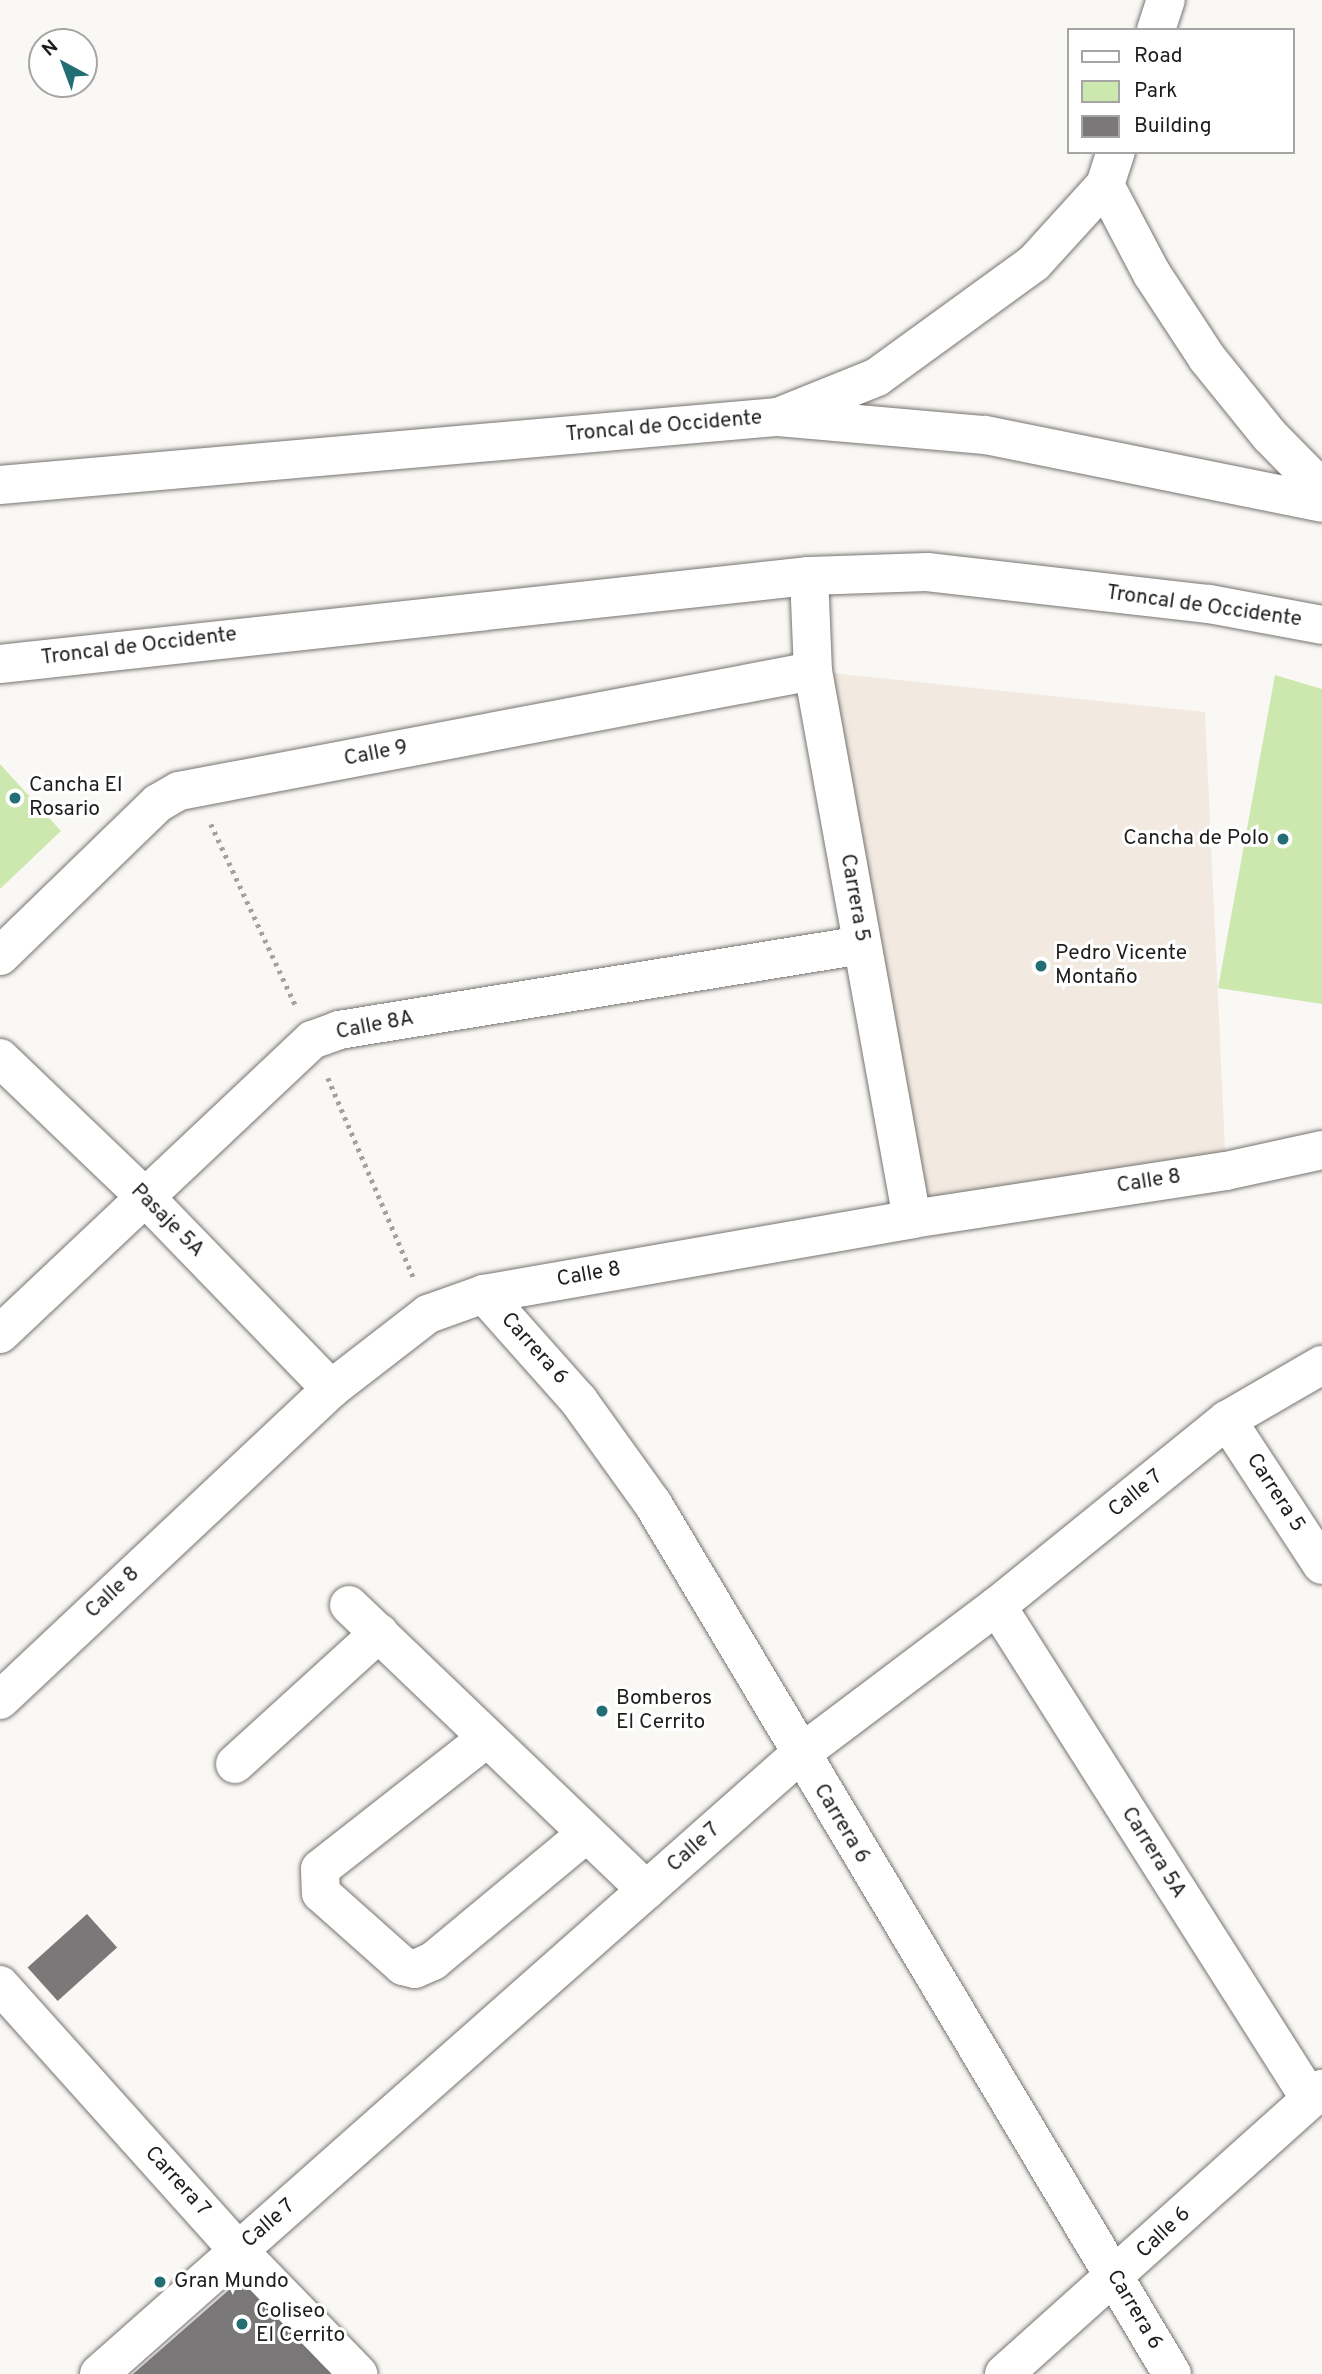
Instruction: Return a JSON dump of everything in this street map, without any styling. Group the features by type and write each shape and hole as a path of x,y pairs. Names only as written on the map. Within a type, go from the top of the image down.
{"main road":[{"path":"1157,28 1166,0"},
{"path":"778,417 877,377 1034,263 1111,169 1152,274 1207,358 1270,436 1322,489"},
{"name":"Troncal de Occidente","path":"0,485 778,417 985,435 1322,503"},
{"name":"Troncal de Occidente","path":"0,664 809,576 927,572 1209,604 1322,625"},
{"name":"Carrera 5","path":"809,576 813,671 912,1219"},
{"name":"Calle 9","path":"0,956 159,803 194,788 813,671"},
{"name":"Calle 8A","path":"0,1334 312,1040 339,1030 862,945"},
{"name":"Pasaje 5A","path":"0,1058 144,1196 331,1389"},
{"name":"Calle 8","path":"0,1700 331,1389 428,1314 484,1294 912,1219 1226,1171 1322,1150"},
{"name":"Carrera 6","path":"484,1294 579,1401 653,1504 799,1755 1172,2374"},
{"name":"Calle 7","path":"99,2374 799,1755 997,1606 1227,1420 1322,1365"},
{"name":"Carrera 5","path":"1227,1420 1322,1565"},
{"path":"349,1605 646,1890"},
{"name":"Carrera 5A","path":"997,1606 1316,2094"},
{"path":"235,1764 379,1633"},
{"path":"487,1738 320,1869 321,1894 403,1966 415,1969 433,1961 587,1833"},
{"name":"Carrera 7","path":"0,1985 238,2250 358,2374"},
{"name":"Calle 6","path":"1004,2374 1316,2094"}],"path":[{"path":"194,788 312,1040 428,1314"}],"shaded area":[{"name":"Pedro Vicente Montaño","path":"813,671 1205,712 1226,1171 912,1219"}],"green space":[{"name":"Cancha de Polo","path":"1275,675 1322,689 1322,1004 1218,988"},
{"name":"Cancha El Rosario","path":"0,764 61,831 0,889"}],"building":[{"path":"87,1914 117,1947 58,2001 28,1968"},
{"name":"Coliseo El Cerrito","path":"247,2274 343,2374 133,2374"}],"place":[{"name":"Cancha El Rosario","path":"15,798"},
{"name":"Cancha de Polo","path":"1283,839"},
{"name":"Pedro Vicente Montaño","path":"1041,966"},
{"name":"Bomberos El Cerrito","path":"602,1711"},
{"name":"Gran Mundo","path":"160,2282"},
{"name":"Coliseo El Cerrito","path":"242,2324"}]}
